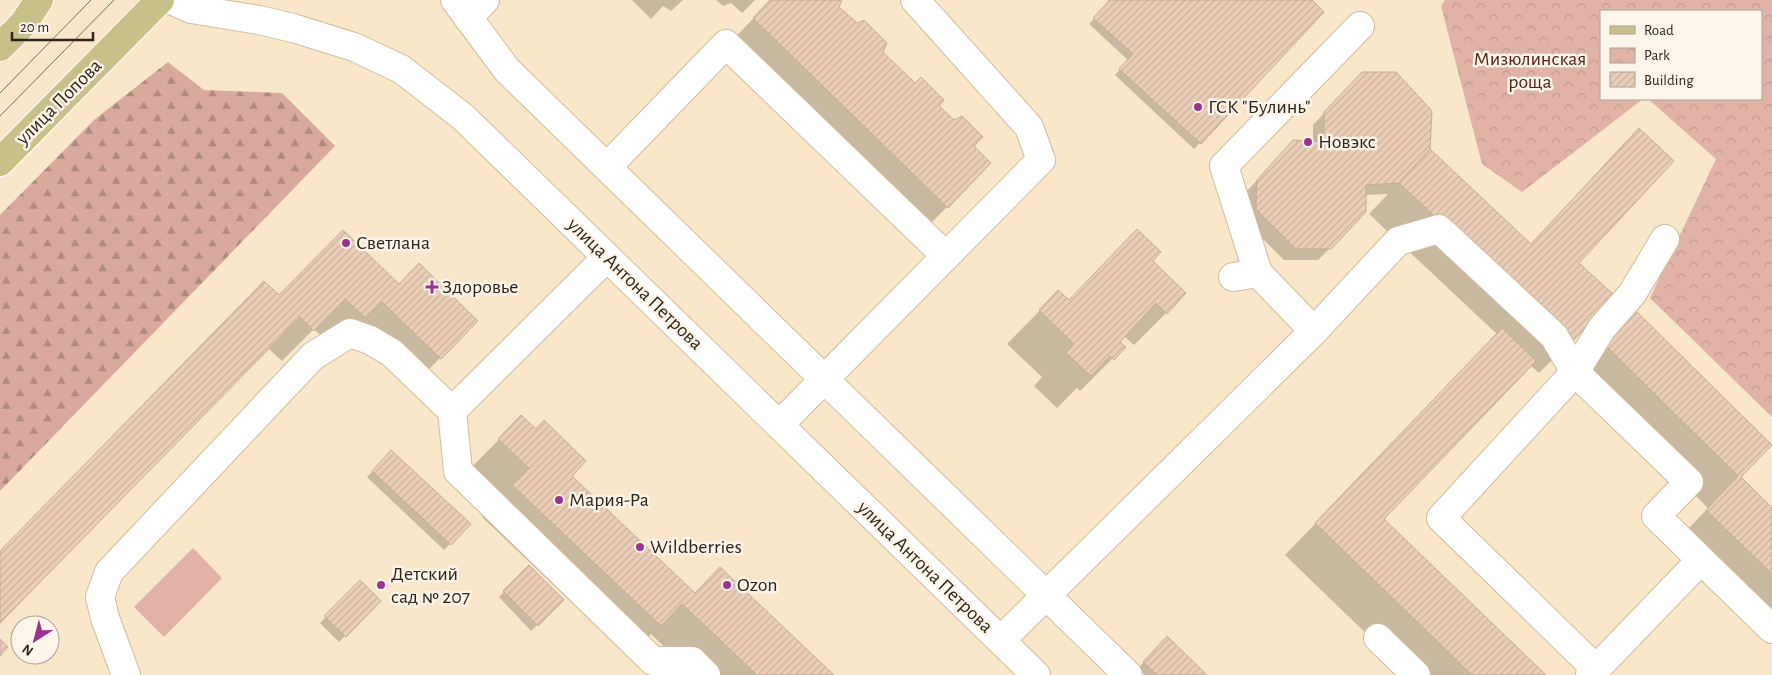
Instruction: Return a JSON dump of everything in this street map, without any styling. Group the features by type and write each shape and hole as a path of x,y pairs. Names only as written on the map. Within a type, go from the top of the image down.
{"main road":[{"path":"0,47 23,24 39,0"},
{"name":"улица Попова","path":"0,162 160,0"}],"street":[{"name":"улица Антона Петрова","path":"171,0 191,9 260,20 354,47 401,69 463,117 1001,640 1030,673"},
{"path":"779,425 1041,160 1029,127 915,0"},
{"path":"469,6 507,70 1128,675"},
{"path":"1314,331 1245,275 1224,166 1360,26"},
{"path":"608,167 726,44 946,256"},
{"path":"1001,640 1314,331 1398,241 1439,230 1554,336 1575,372 1689,482 1656,516 1772,628"},
{"path":"1664,239 1632,294 1602,328 1575,372 1442,518 1593,672 1701,560"},
{"path":"452,411 607,257"},
{"path":"126,675 105,618 100,597 109,572 313,356 350,333 370,340 392,353 452,411 458,471 653,662 692,661 706,675"},
{"path":"1378,638 1416,675"}],"green space":[{"name":"Мизюлинская роща","path":"1445,0 1772,0 1772,417 1650,298 1716,159 1649,100 1762,100 1762,10 1600,10 1600,100 1642,100 1522,192 1482,164 1441,6"},
{"path":"168,62 204,90 282,93 335,146 0,491 0,215 94,120"},
{"path":"193,548 222,578 164,637 134,607"}],"building":[{"path":"770,0 842,0 839,7 857,23 864,20 887,43 883,52 915,83 921,77 944,100 939,106 954,120 962,116 983,137 974,146 991,163 948,208 753,18"},
{"name":"ГСК \"Булинь\"","path":"1110,0 1312,0 1324,12 1201,144 1119,69 1133,54 1093,18"},
{"path":"1362,72 1396,72 1432,111 1430,149 1399,183 1366,185 1366,212 1331,249 1296,249 1256,209 1257,180 1293,140 1324,142 1324,112"},
{"path":"1639,128 1674,161 1579,263 1615,296 1571,343 1399,183 1430,149 1531,244"},
{"path":"1137,229 1161,252 1153,261 1186,293 1167,314 1156,303 1120,342 1126,347 1114,360 1110,356 1091,376 1066,353 1074,344 1039,310 1058,290 1069,300"},
{"path":"343,230 399,284 419,263 478,321 441,359 382,302 366,318 345,299 314,331 300,317 0,623 0,551 264,281 279,295"},
{"path":"1634,309 1772,445 1741,477 1772,508 1772,574 1706,510 1738,476 1602,342"},
{"path":"1502,328 1536,361 1384,519 1546,675 1472,675 1315,523"},
{"path":"521,415 536,429 544,420 586,461 572,476 695,593 720,567 834,675 757,675 682,604 661,626 512,485 529,468 498,439"},
{"path":"391,450 471,524 451,545 372,471"},
{"path":"529,565 564,600 538,626 503,591"},
{"path":"360,580 381,601 346,637 324,616"},
{"path":"1167,636 1207,675 1157,675 1143,662"},
{"path":"0,639 8,647 0,656"}],"tram line":[{"path":"0,93 91,0"},
{"path":"0,116 114,0"}],"place":[{"name":"ГСК \"Булинь\"","path":"1198,107"},
{"name":"Новэкс","path":"1308,142"},
{"name":"Светлана","path":"346,243"},
{"name":"Здоровье","path":"432,287"},
{"name":"Мария-Ра","path":"559,500"},
{"name":"Wildberries","path":"640,547"},
{"name":"Детский сад № 207","path":"381,585"},
{"name":"Ozon","path":"727,585"}]}
